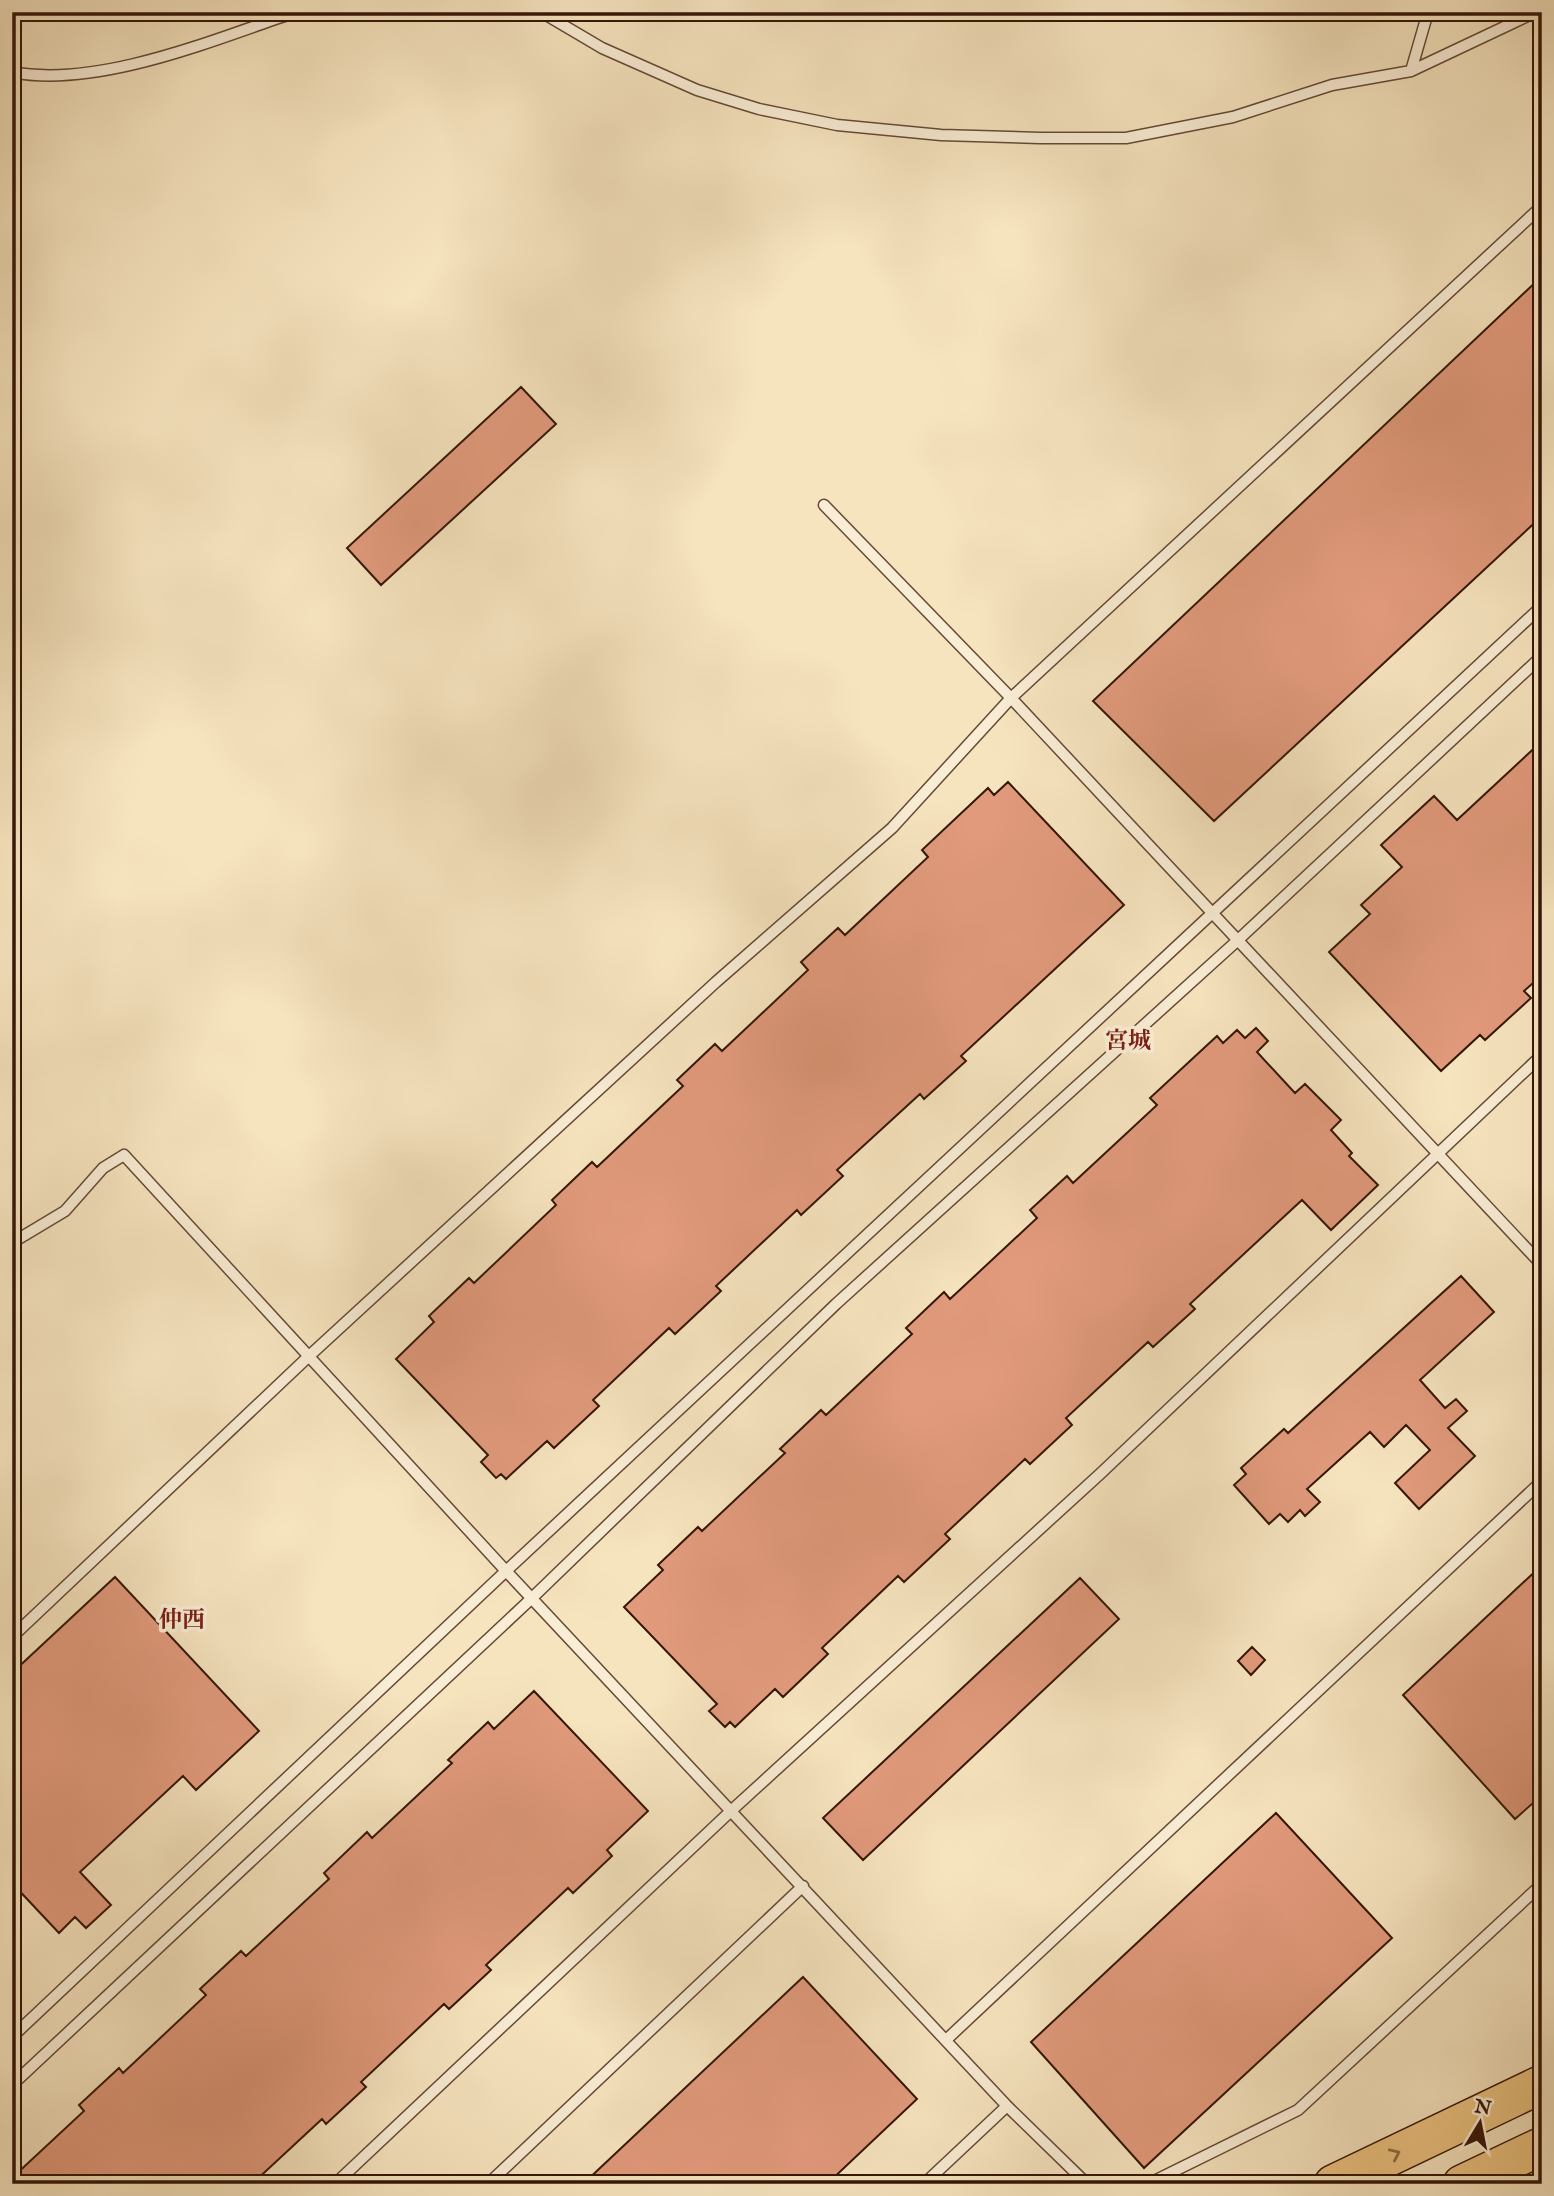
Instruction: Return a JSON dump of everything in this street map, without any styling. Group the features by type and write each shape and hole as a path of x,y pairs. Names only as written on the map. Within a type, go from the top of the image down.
{"highway":[{"path":"1333,2184 1542,2084"},
{"path":"1462,2184 1542,2146"}],"lane":[{"path":"12,72 28,75 81,75 163,57 296,12"},
{"path":"541,12 602,48 710,94 759,109 837,125 941,135 1040,138 1126,138 1233,117 1332,85 1411,71 1536,12"},
{"path":"1411,71 1428,12"},
{"path":"12,1637 308,1357 716,982 892,828 1012,698 1542,206"},
{"path":"824,505 1012,698 1542,1265"},
{"path":"12,2037 506,1571 1542,606"},
{"path":"12,2085 532,1598 836,1304 1238,940 1542,656"},
{"path":"335,2184 732,1810 1100,1474 1542,1055"},
{"path":"12,1238 20,1238 65,1211 103,1168 124,1155 506,1571 1007,2106 1083,2180 1099,2184"},
{"path":"946,2040 1542,1481"},
{"path":"1140,2184 1152,2182 1298,2110 1542,1884"},
{"path":"488,2184 803,1886"},
{"path":"924,2184 1007,2106"}],"building":[{"path":"1542,276 1542,516 1214,821 1093,701"},
{"path":"521,387 556,424 381,585 347,548"},
{"path":"1542,741 1542,975 1524,991 1531,998 1485,1040 1480,1035 1441,1071 1329,952 1370,914 1361,905 1402,867 1381,845 1434,796 1457,820"},
{"path":"1008,782 1124,905 961,1056 966,1061 924,1099 920,1094 837,1170 843,1176 801,1215 797,1210 716,1286 721,1291 675,1334 669,1328 593,1400 599,1406 554,1448 547,1441 506,1479 501,1474 496,1478 481,1462 488,1455 396,1359 434,1322 429,1316 469,1278 474,1283 556,1205 552,1200 592,1162 597,1167 683,1086 677,1080 715,1044 722,1051 808,970 801,962 838,928 845,935 928,857 922,850 988,788 994,795"},
{"path":"1256,1028 1268,1041 1257,1052 1295,1093 1305,1084 1341,1120 1331,1130 1352,1153 1349,1156 1378,1185 1331,1230 1302,1200 1190,1304 1195,1309 1153,1347 1148,1342 1066,1418 1072,1425 1030,1464 1025,1459 945,1534 950,1539 904,1582 898,1576 822,1648 828,1654 783,1697 775,1689 735,1727 730,1722 725,1727 709,1711 717,1704 624,1607 663,1570 658,1565 698,1527 702,1531 785,1453 780,1449 821,1410 826,1415 912,1334 906,1328 944,1292 950,1299 1037,1218 1030,1210 1067,1176 1073,1183 1157,1105 1150,1098 1217,1036 1223,1043 1237,1030 1245,1038"},
{"path":"1461,1276 1494,1312 1420,1380 1445,1408 1456,1399 1467,1411 1448,1428 1475,1456 1419,1509 1395,1483 1430,1450 1406,1425 1384,1447 1370,1432 1307,1489 1320,1502 1305,1516 1300,1510 1288,1522 1280,1514 1269,1524 1234,1485 1246,1474 1241,1468 1284,1429 1288,1433"},
{"path":"1542,1565 1542,1795 1515,1819 1403,1695"},
{"path":"115,1577 259,1731 196,1790 183,1776 80,1872 111,1905 86,1928 75,1917 59,1933 12,1883 12,1673"},
{"path":"1080,1578 1119,1619 863,1860 823,1818"},
{"path":"1252,1647 1265,1660 1251,1675 1238,1661"},
{"path":"534,1691 648,1811 607,1850 612,1856 573,1893 568,1888 486,1965 491,1970 449,2009 444,2004 361,2082 366,2087 326,2124 322,2119 252,2184 12,2184 12,2178 84,2111 79,2105 119,2068 123,2073 206,1995 200,1989 241,1951 246,1956 329,1879 324,1873 367,1832 372,1838 452,1763 448,1760 488,1722 494,1729"},
{"path":"1276,1813 1392,1938 1144,2168 1031,2042"},
{"path":"803,1977 917,2099 827,2184 583,2184"}],"district":[{"name":"宮城","path":"1128,1041"},
{"name":"仲西","path":"182,1620"}]}
